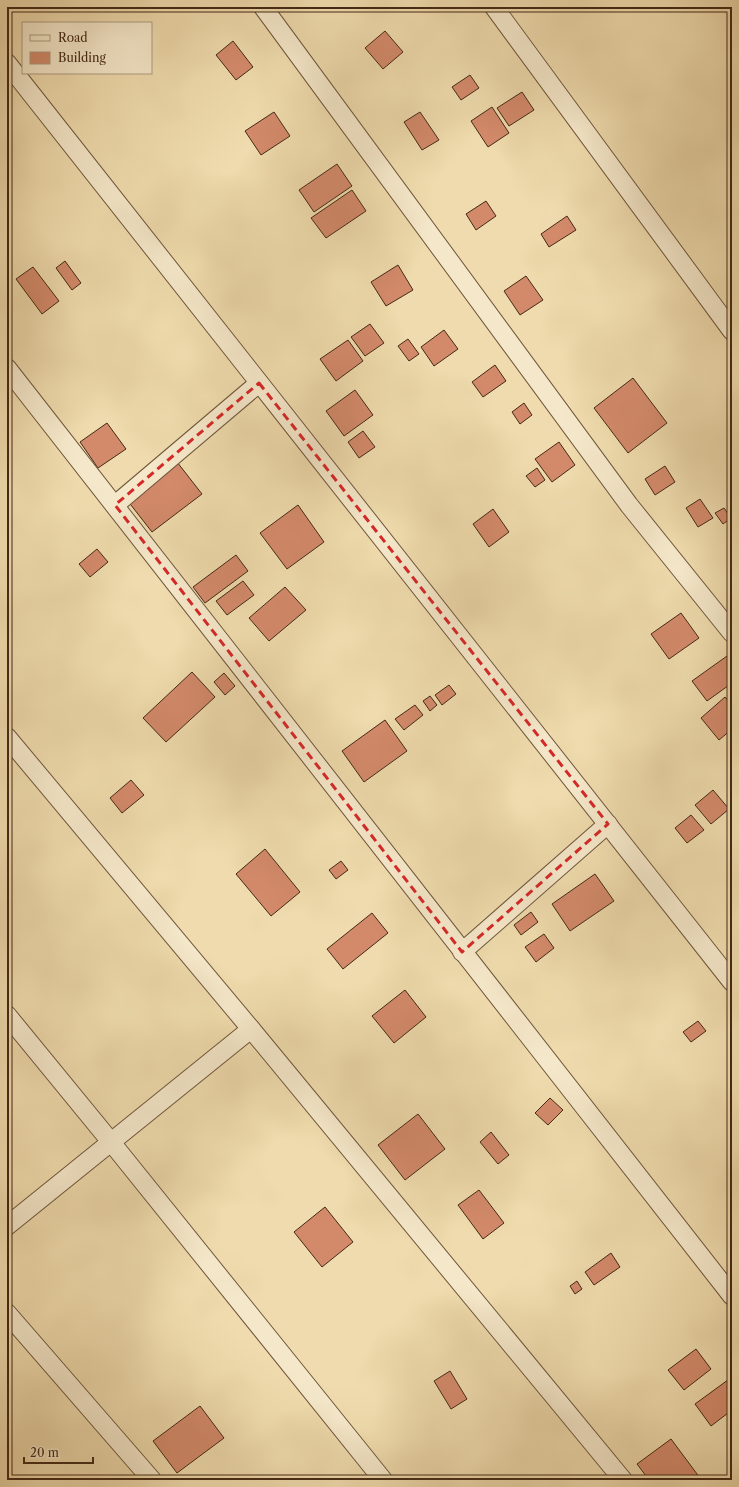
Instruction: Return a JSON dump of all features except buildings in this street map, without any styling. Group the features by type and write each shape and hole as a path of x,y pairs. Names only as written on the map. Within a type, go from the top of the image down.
{"street":[{"path":"263,7 629,505 732,633"},
{"path":"494,7 732,331"},
{"path":"7,63 732,982"},
{"path":"7,368 732,1296"},
{"path":"115,505 259,383"},
{"path":"7,737 251,1029 623,1480"},
{"path":"462,952 608,824"},
{"path":"7,1015 112,1142 383,1480"},
{"path":"7,1226 251,1029"},
{"path":"7,1313 152,1480"}],"highlighted area":[{"path":"259,383 608,824 462,952 115,505"}]}
